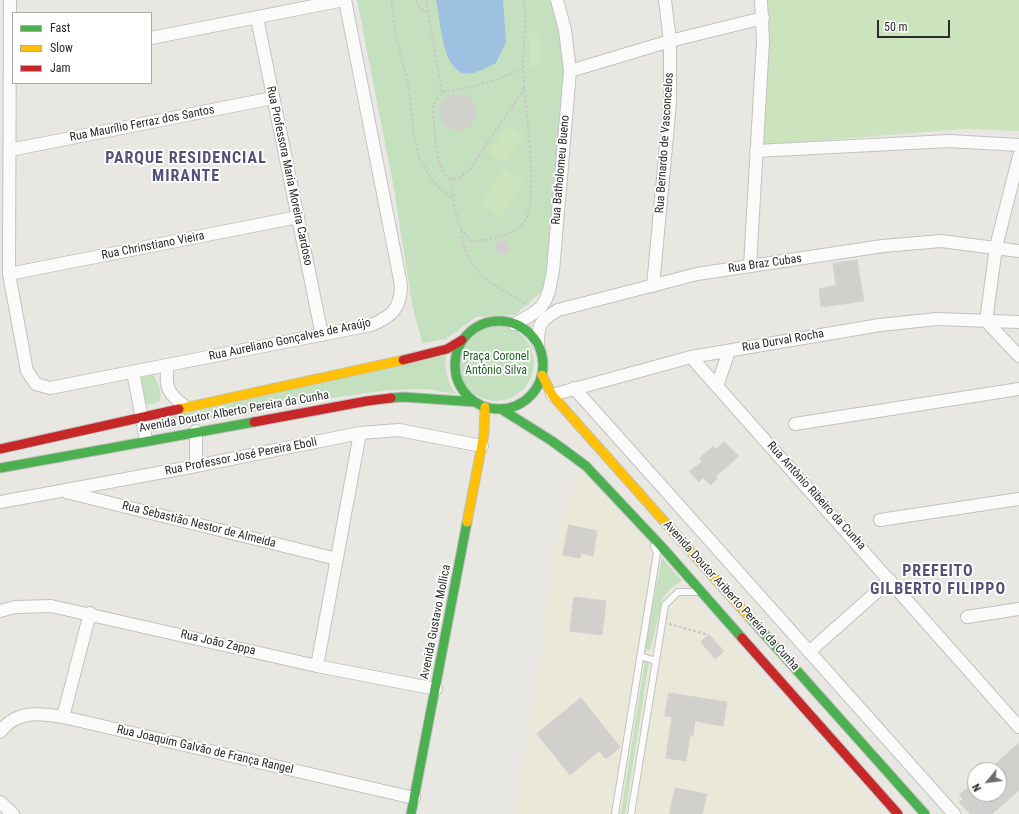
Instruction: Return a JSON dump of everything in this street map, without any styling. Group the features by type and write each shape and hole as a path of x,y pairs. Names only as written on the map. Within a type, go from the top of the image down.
{"main road":[{"path":"498,321 514,324 529,333 538,344 543,359 542,375 537,388 530,397 519,404 500,409 485,407 475,402 460,386 455,371 456,355 462,340 472,330 484,323 498,321"},
{"name":"Avenida Doutor Alberto Pereira da Cunha","path":"0,449 424,355 447,349 462,340"},
{"name":"Avenida Doutor Ariberto Pereira da Cunha","path":"542,375 552,395 925,814"},
{"name":"Avenida Doutor Alberto Pereira da Cunha","path":"0,468 146,440 367,401 404,397 475,402"},
{"name":"Avenida Gustavo Mollica","path":"411,814 483,440 485,407"},
{"name":"Avenida Doutor Ariberto Pereira da Cunha","path":"500,409 552,441 586,466 650,535 898,814"},
{"name":"Avenida Gustavo Mollica","path":"483,440 500,409"}],"street":[{"path":"9,274 11,64 10,0"},
{"path":"152,38 345,0"},
{"name":"Rua Aureliano Gonçalves de Araújo","path":"9,274 27,371 36,384 50,388 371,325 386,319 395,309 401,298 401,285 345,0"},
{"name":"Rua Batholomeu Bueno","path":"514,324 536,311 548,297 550,288 570,71 565,30 557,0"},
{"name":"Rua Bernardo de Vasconcelos","path":"653,286 670,104 670,41 665,0"},
{"path":"750,266 763,18 761,0"},
{"name":"Rua Professora Maria Moreira Cardoso","path":"257,18 322,335"},
{"path":"570,71 670,41 763,18"},
{"name":"Rua Maurílio Ferraz dos Santos","path":"10,150 273,98"},
{"path":"756,151 949,141 1019,145"},
{"path":"1019,156 996,247 986,321 1019,356"},
{"name":"Rua Chrinstiano Vieira","path":"9,274 298,218"},
{"name":"Rua Braz Cubas","path":"538,344 538,329 544,319 558,310 698,274 883,246 941,241 1019,251"},
{"path":"550,288 552,297 555,300 573,306"},
{"name":"Rua Durval Rocha","path":"552,395 691,357 880,325 937,319 1019,322"},
{"path":"717,386 729,351"},
{"name":"Rua Antônio Ribeiro da Cunha","path":"691,357 1019,727"},
{"path":"168,365 165,380 168,390 186,407"},
{"path":"133,372 146,440"},
{"name":"Avenida Doutor Ariberto Pereira da Cunha","path":"574,388 954,814"},
{"path":"795,424 1019,389"},
{"name":"Rua Professor José Pereira Eboli","path":"0,502 196,466 360,432 399,430 483,440"},
{"path":"196,431 196,466"},
{"path":"317,666 360,432"},
{"name":"Rua Sebastião Nestor de Almeida","path":"62,491 337,559"},
{"path":"880,520 1019,499"},
{"path":"809,652 890,580"},
{"name":"Rua João Zappa","path":"0,610 15,607 51,606 90,613 317,666 436,689"},
{"path":"968,617 1019,609"},
{"path":"63,717 90,613"},
{"name":"Rua Joaquim Galvão de França Rangel","path":"0,732 5,726 19,717 38,713 63,717 414,798"},
{"path":"0,802 13,814"}],"lane":[{"path":"615,814 656,553 650,535"},
{"path":"631,814 665,605 678,592 701,592"},
{"path":"640,656 656,661"}],"path":[{"path":"391,0 396,35 409,86 414,136 419,158 433,182 454,199"},
{"path":"416,0 419,7 424,12 428,12"},
{"path":"426,0 442,92"},
{"path":"461,229 471,241 478,241 512,233 525,221 530,206 530,168 523,68 524,0"},
{"path":"523,68 500,79 464,89 442,92 433,104 441,169 445,175 451,179 459,178 471,168 525,87"},
{"path":"451,179 466,252 475,268 491,283 536,311"},
{"path":"662,623 709,635"}],"shaded area":[{"path":"577,471 610,502 638,537 883,814 514,814 538,682 552,560"}],"green space":[{"path":"357,0 554,0 566,69 548,279 540,293 515,315 476,317 446,339 422,343 412,304 394,189"},
{"path":"767,0 1019,0 1019,131 964,129 765,145 762,138 769,18"},
{"path":"529,33 540,33 540,66 530,66"},
{"path":"508,125 524,136 505,163 489,152"},
{"path":"504,168 525,182 501,218 480,203"},
{"name":"Praça Coronel Antônio Silva","path":"496,325 511,328 523,336 531,348 534,363 531,378 523,390 511,398 496,401 481,398 469,390 461,378 458,363 461,348 469,336 481,328"},
{"path":"446,355 445,366 447,376 450,385 456,394 427,389 390,390 338,397 154,431 151,428 152,421"},
{"path":"147,374 153,375 160,391 160,401 149,405 145,403 140,380"},
{"path":"662,558 682,581 672,587 663,598 650,650 644,648"},
{"path":"645,660 649,662 625,814 621,814"}],"water":[{"path":"436,0 503,0 506,42 496,63 473,73 462,73 454,67 444,46"}],"building":[{"path":"458,94 471,99 476,112 471,125 458,130 445,125 440,112 445,99"},
{"path":"507,241 509,252 497,254 495,243"},
{"path":"857,260 864,301 821,307 819,289 836,285 833,264"},
{"path":"724,442 739,456 716,476 717,479 711,485 703,478 699,482 689,471 702,462 700,458 713,446 716,449"},
{"path":"569,525 597,531 593,556 581,553 580,558 563,555"},
{"path":"574,597 606,601 602,635 570,631"},
{"path":"709,635 724,651 715,659 701,642"},
{"path":"669,693 727,702 723,726 695,721 693,736 690,735 686,761 666,758 672,717 665,716"},
{"path":"581,698 620,747 606,759 599,751 570,775 537,734"},
{"path":"1019,743 1019,790 1007,801 1007,762 998,762"},
{"path":"675,788 707,794 702,814 670,814"},
{"path":"967,788 967,802 1006,802 992,814 970,814 959,802 963,799 959,795"}],"traffic: fast":[{"path":"499,321 516,325 530,334 539,348 543,365 539,382 530,396 516,405 499,409 482,405 468,396 459,382 455,365 459,348 468,334 482,325 499,321"},
{"path":"391,398 404,397 475,402"},
{"path":"501,409 552,441 586,466 662,547 742,638"},
{"path":"0,468 254,422"},
{"path":"411,814 467,522"},
{"path":"750,618 925,814"}],"traffic: slow":[{"path":"179,409 403,360"},
{"path":"542,375 552,395 750,618"},
{"path":"467,522 484,434 485,407"}],"traffic: jam":[{"path":"403,360 447,349 462,340"},
{"path":"254,422 391,398"},
{"path":"0,449 179,409"},
{"path":"742,638 898,814"}],"district":[{"name":"PARQUE RESIDENCIAL MIRANTE","path":"186,168"},
{"name":"PREFEITO GILBERTO FILIPPO","path":"938,581"}]}
